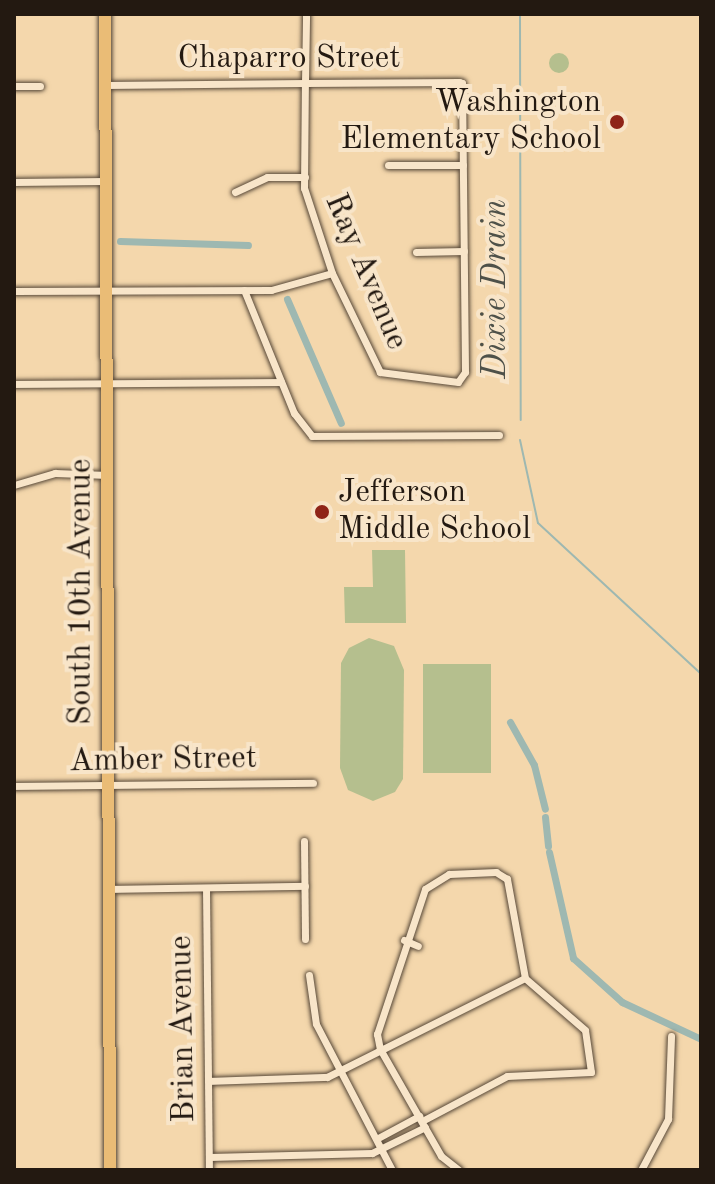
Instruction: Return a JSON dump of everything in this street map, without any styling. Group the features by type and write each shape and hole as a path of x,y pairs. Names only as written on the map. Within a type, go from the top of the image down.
{"main road":[{"name":"South 10th Avenue","path":"105,14 110,1170"}],"street":[{"name":"Ray Avenue","path":"306,14 305,177 332,273 380,372 458,382 465,372 464,251"},
{"name":"Chaparro Street","path":"105,85 459,82 463,95 463,165"},
{"path":"14,86 40,86"},
{"path":"388,165 463,165 464,251 416,252"},
{"path":"235,192 267,177 305,177"},
{"path":"14,182 105,181"},
{"path":"14,291 244,290 300,286 332,273"},
{"path":"244,290 304,431 499,435"},
{"path":"14,384 281,382"},
{"path":"14,485 55,473 108,475"},
{"name":"Amber Street","path":"14,786 313,783"},
{"path":"304,841 305,939"},
{"path":"209,1157 385,1149 422,1122 507,1076 591,1072 585,1030 525,978 507,879 496,872 435,880 404,940 384,996 380,1049 422,1122 441,1156 459,1170"},
{"path":"109,889 305,886"},
{"name":"Brian Avenue","path":"206,888 209,1170"},
{"path":"404,940 418,946"},
{"path":"309,975 316,1024 385,1149 392,1170"},
{"path":"210,1081 340,1071 525,978"},
{"path":"641,1170 668,1119 671,1036"},
{"path":"378,1138 422,1122"}],"green space":[{"path":"559,53 566,56 569,63 566,70 559,73 552,70 549,63 552,56"},
{"path":"372,550 405,550 406,623 345,623 344,587 373,587"},
{"path":"369,638 394,646 404,670 403,779 395,792 373,801 348,790 340,768 341,663 349,648"},
{"path":"423,664 491,664 491,773 423,773"}],"waterway":[{"name":"Dixie Drain","path":"520,14 521,420"},
{"path":"120,241 248,245"},
{"path":"287,299 341,423"},
{"name":"Dixie Drain","path":"520,440 538,523 701,674"},
{"path":"510,722 534,765 545,809"},
{"path":"545,817 548,846"},
{"path":"549,852 573,958 622,1002 701,1039"}],"place":[{"name":"Washington Elementary School","path":"617,122"},
{"name":"Jefferson Middle School","path":"322,512"}]}
